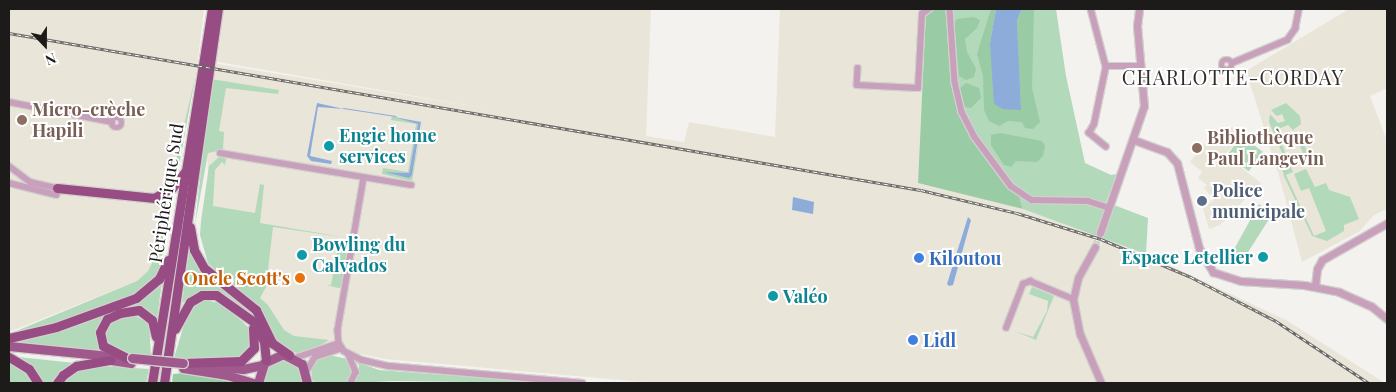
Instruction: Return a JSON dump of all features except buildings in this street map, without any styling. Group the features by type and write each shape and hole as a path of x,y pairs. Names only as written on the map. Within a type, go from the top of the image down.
{"highway":[{"name":"Périphérique Sud","path":"152,383 212,9"},
{"name":"Périphérique Sud","path":"164,383 218,9"},
{"path":"57,191 154,198 172,188 186,172"},
{"path":"189,214 194,250 204,268 258,312 272,343 292,357"},
{"path":"9,338 56,327 136,298 159,279 172,256"},
{"path":"171,336 185,308 200,296 219,296 245,316 251,318 260,332 264,363"},
{"path":"130,360 110,352 101,342 101,328 114,315 133,310 145,313 154,325 158,342"},
{"path":"183,365 230,364 250,356 256,339 245,316"},
{"path":"9,357 29,369 38,383"},
{"path":"57,383 63,375 76,366 110,360"}],"main road":[{"path":"9,348 110,360 130,360"},
{"path":"9,348 243,369 264,363 279,354 292,357 306,372 307,383"},
{"path":"183,365 256,383 264,363"}],"street":[{"path":"858,68 857,85 918,88 922,14 929,9"},
{"path":"950,9 955,82 962,112 974,136 1012,186 1032,200 1088,201 1109,208"},
{"path":"1091,9 1106,66 1094,124 1089,133 1106,147"},
{"path":"1100,232 1134,140 1144,106 1137,26 1139,9"},
{"path":"1232,63 1287,40 1295,29 1299,9"},
{"path":"1106,66 1141,66"},
{"path":"9,102 112,122"},
{"path":"1134,140 1167,152 1177,163 1198,248 1210,270 1241,281 1315,286 1355,298 1386,316"},
{"path":"220,153 411,185"},
{"path":"9,166 30,182 57,191"},
{"path":"364,178 338,330 340,346 348,353 388,366 582,383"},
{"path":"9,183 57,191"},
{"path":"1315,286 1322,260 1387,223"},
{"path":"1095,247 1078,278 1074,299 1080,334 1101,383"},
{"path":"1006,328 1023,284 1030,281 1074,299"},
{"path":"292,357 340,346"},
{"path":"306,372 315,357 340,346"},
{"path":"348,353 356,372 351,383"}],"shaded area":[{"path":"9,9 204,9 196,73 158,251 148,271 137,281 9,332"},
{"path":"223,9 651,9 646,136 684,142 689,122 775,137 780,9 926,9 918,183 979,196 1069,223 1096,234 1093,244 1100,247 1104,236 1286,320 1385,383 655,383 385,359 288,339 213,265 207,152 214,79 212,63 495,110 213,61"},
{"path":"1349,9 1387,9 1387,88 1370,96 1387,141 1387,209 1374,215 1360,231 1302,262 1280,179 1246,71"},
{"path":"1233,127 1242,134 1225,155 1261,183 1220,225 1209,229 1203,208 1214,200 1204,188 1207,185 1198,178 1202,172 1190,162 1216,129"}],"green space":[{"path":"926,9 947,9 961,106 968,126 1018,193 1023,209 918,183"},
{"path":"947,9 996,9 990,43 994,104 1022,9 1056,9 1066,76 1085,163 1111,175 1117,174 1106,202 1148,218 1146,254 1023,209 1018,193 968,126 960,106"},
{"path":"991,9 996,9 990,43 1021,110 1017,21 1022,9 1034,9 1032,88 1040,122 1033,129 1025,128 1022,122 1008,121 999,126 989,121 984,110 983,76 977,54"},
{"path":"974,17 980,20 977,28 965,39 967,52 976,69 974,77 966,80 959,76 954,23 957,19"},
{"path":"196,73 177,177 170,186"},
{"path":"211,79 279,90 278,94 226,88 219,131 224,132 223,150 208,153 195,225"},
{"path":"966,83 979,88 981,98 971,108 965,107 962,99 960,88"},
{"path":"1286,103 1300,116 1301,124 1293,130 1288,125 1276,130 1293,172 1286,175 1314,236 1326,231 1309,188 1301,191 1294,174 1306,169 1315,187 1326,183 1329,190 1350,197 1359,219 1344,225 1344,231 1327,241 1312,236 1284,176 1281,163 1285,160 1269,122 1270,114 1278,123 1285,121 1282,114 1277,116 1271,110"},
{"path":"392,116 418,124 409,173 384,172 412,175 423,120 412,181 382,174 383,168 408,172 416,124 391,120"},
{"path":"1294,132 1301,132 1310,164 1308,165"},
{"path":"1000,133 1042,141 1045,146 1043,156 1037,162 1016,161 1011,167 1004,165 991,145 991,135"},
{"path":"1241,136 1263,152 1249,171 1227,155"},
{"path":"220,156 226,159 225,165 222,162 215,170 213,206 255,213 260,184 264,185 260,223 349,238 273,227 266,287 260,298 268,305 284,330 294,336 329,340 312,350 300,354 278,346 261,313 208,263 200,235 201,221 209,166"},
{"path":"167,199 171,215 158,274 133,296 53,323 9,334 137,281 148,271 158,251"},
{"path":"1259,204 1273,213 1243,260 1232,253"},
{"path":"338,242 349,247 342,287 338,288 327,285 331,285 338,247 334,246"},
{"path":"190,246 230,292 260,320 227,296 213,290 199,292 182,303"},
{"path":"162,281 157,320 146,310 105,317 100,352 9,342 127,305"},
{"path":"1032,287 1054,296 1036,340 1014,331 1033,337 1047,311 1048,301 1029,294"},
{"path":"205,300 223,304 248,327 253,340 245,356 200,361 174,358 187,315 194,305"},
{"path":"133,315 149,323 151,356 120,352 108,347 105,340 105,328 110,322"},
{"path":"329,355 348,359 352,371 348,383 315,383 312,379 311,368 315,361"},
{"path":"18,357 75,363 55,383 43,383 34,369"},
{"path":"287,358 300,367 303,383 262,383 262,373 272,360"},
{"path":"9,361 28,372 35,383 10,383"},
{"path":"354,361 379,370 548,383 393,381 354,383 359,373 359,365"},
{"path":"101,366 149,369 146,383 63,383 79,369"},
{"path":"184,373 232,380 233,383 172,383 173,374"}],"water":[{"path":"996,9 1022,9 1017,21 1021,110 1003,109 994,104 990,43"},
{"path":"317,103 344,109 318,107 310,156 332,161 331,164 311,161 307,156"},
{"path":"394,117 421,122 412,175 409,178 384,172 409,173 418,124"},
{"path":"793,197 814,202 813,214 792,210"},
{"path":"968,217 971,220 953,285 949,286 947,284"}],"waterway":[{"path":"343,108 395,116"}],"tunnel":[{"path":"1095,247 1100,233"}],"railway":[{"path":"9,33 921,190 1017,213 1101,239 1191,277 1276,321 1369,383"}],"place":[{"name":"Micro-crèche Hapili","path":"22,120"},
{"name":"Engie home services","path":"329,146"},
{"name":"Bibliothèque Paul Langevin","path":"1197,148"},
{"name":"Police municipale","path":"1202,201"},
{"name":"Bowling du Calvados","path":"302,255"},
{"name":"Espace Letellier","path":"1263,257"},
{"name":"Kiloutou","path":"919,258"},
{"name":"Oncle Scott's","path":"300,278"},
{"name":"Valéo","path":"773,296"},
{"name":"Lidl","path":"913,340"}],"district":[{"name":"CHARLOTTE-CORDAY","path":"1233,76"}]}
